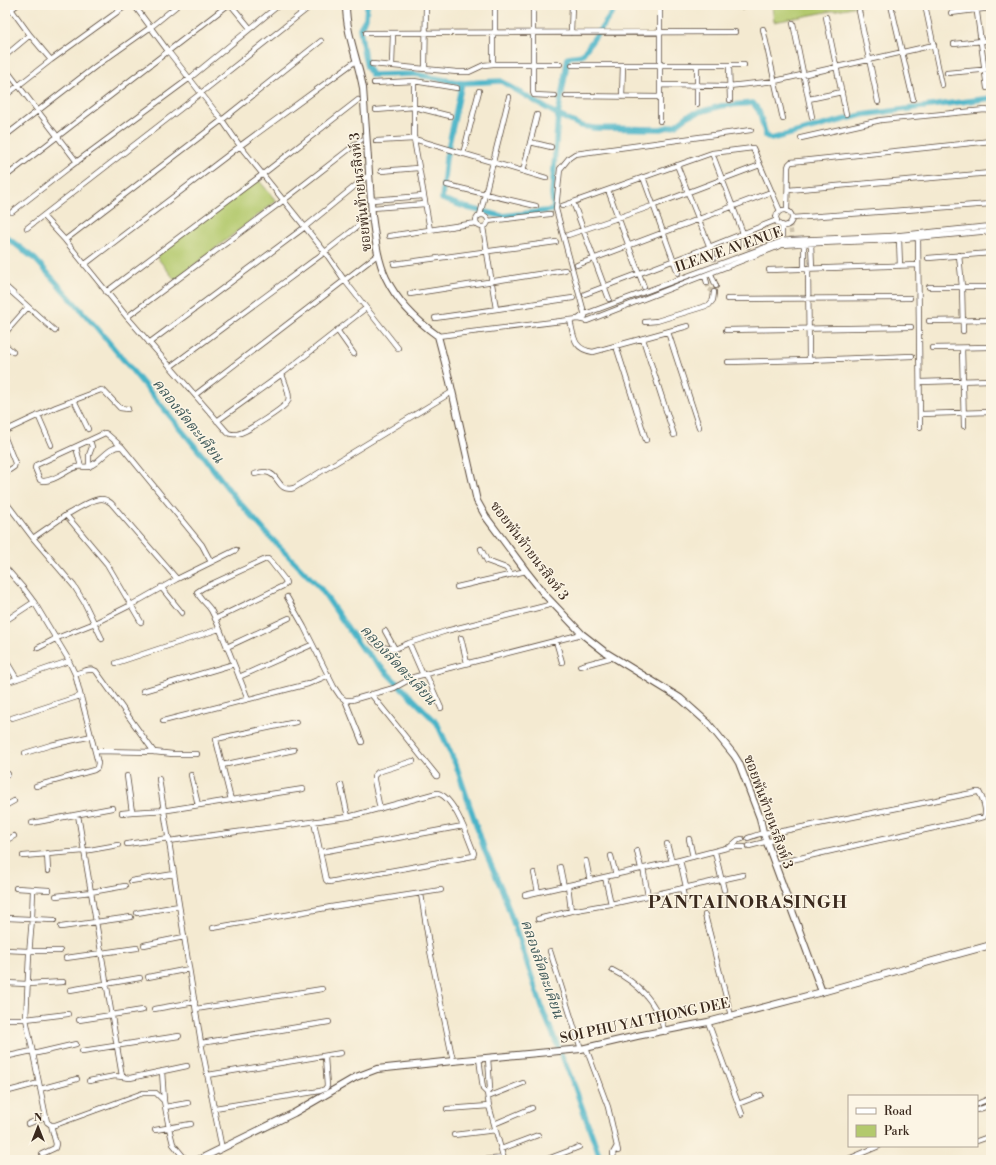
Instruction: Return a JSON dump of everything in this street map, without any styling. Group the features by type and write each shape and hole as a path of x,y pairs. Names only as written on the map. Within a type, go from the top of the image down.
{"street":[{"path":"5,14 17,5"},
{"path":"5,96 51,60 128,5"},
{"path":"134,5 222,120 240,146 325,252 344,281 398,348"},
{"path":"5,136 96,66 151,27 178,5"},
{"path":"5,177 228,5"},
{"path":"231,5 250,28"},
{"path":"12,212 190,78 279,5"},
{"path":"27,228 312,5"},
{"name":"ซอยพันท้ายนรสิงห์ 3","path":"346,5 346,18 360,70 363,88 372,208 382,266 394,292 406,307 438,336 477,501 486,517 526,571 553,604 582,634 613,656 680,698 708,723 734,754 739,763 760,818 766,842 822,992"},
{"path":"425,68 426,5"},
{"path":"493,64 495,5"},
{"path":"533,5 533,92 534,95 555,96"},
{"path":"571,33 572,5"},
{"path":"660,5 660,121"},
{"path":"736,7 754,5"},
{"path":"891,5 913,99"},
{"path":"925,5 942,85"},
{"path":"951,13 977,7 991,8"},
{"path":"977,7 987,88"},
{"path":"11,9 51,60"},
{"path":"859,11 878,102"},
{"path":"826,16 846,114"},
{"path":"793,23 812,117"},
{"path":"763,29 783,119"},
{"path":"366,33 735,32"},
{"path":"392,65 393,33"},
{"path":"5,56 30,35"},
{"path":"954,44 991,40"},
{"path":"65,240 222,120 321,41"},
{"path":"660,85 729,86 775,81 934,45"},
{"path":"84,265 240,146 353,63"},
{"path":"372,64 425,68 439,71 469,72 493,64 560,64"},
{"path":"572,65 744,65"},
{"path":"622,97 623,65"},
{"path":"697,65 697,104"},
{"path":"728,65 730,100"},
{"path":"5,68 77,162"},
{"path":"947,74 991,69"},
{"path":"374,83 414,81 457,88"},
{"path":"414,81 414,139 430,230"},
{"path":"463,154 479,91"},
{"path":"808,99 842,92"},
{"path":"566,96 660,97"},
{"path":"476,223 476,219 480,215 509,97"},
{"path":"106,292 263,174 358,100"},
{"path":"376,110 414,107 450,116"},
{"path":"801,138 881,120 985,110 991,111"},
{"path":"523,171 537,114"},
{"path":"587,320 584,314 556,209 560,169 568,158 575,154 751,130"},
{"path":"376,141 414,139 546,178"},
{"path":"127,317 284,200 361,140"},
{"path":"787,211 788,167 791,162 991,141"},
{"path":"530,142 551,147"},
{"path":"562,206 712,152 753,148 780,211"},
{"path":"712,152 748,246"},
{"path":"677,165 714,258"},
{"path":"568,235 688,193 760,165"},
{"path":"381,171 418,168"},
{"path":"788,190 991,173"},
{"path":"149,343 305,227 366,177"},
{"path":"643,177 652,206 678,273"},
{"path":"447,185 536,206"},
{"path":"608,190 644,287"},
{"path":"577,265 771,192"},
{"path":"372,200 423,196"},
{"path":"573,202 609,299"},
{"path":"372,208 425,204"},
{"path":"792,218 991,204"},
{"path":"780,211 787,211 791,214 792,218"},
{"path":"777,220 777,215 780,211"},
{"path":"488,221 550,214"},
{"path":"480,215 486,216 488,221"},
{"path":"44,216 149,343 228,433 233,435 246,431 284,408 289,400 289,395 282,374"},
{"path":"782,225 784,226 788,224 792,218"},
{"path":"170,367 367,219"},
{"path":"585,294 777,220"},
{"path":"777,220 782,225 782,241"},
{"path":"483,227 487,225 488,221"},
{"path":"389,236 476,223 483,227"},
{"name":"ILEAVE AVENUE","path":"578,319 584,314 782,241 891,236 991,226"},
{"path":"483,227 496,309"},
{"name":"ILEAVE AVENUE","path":"438,336 578,319 587,320 711,274 782,245 918,238 991,231"},
{"path":"918,238 920,427"},
{"path":"899,239 900,266"},
{"path":"394,264 556,242"},
{"path":"804,243 808,268"},
{"path":"809,360 808,268 811,243"},
{"path":"928,258 991,253"},
{"path":"960,255 963,332"},
{"path":"195,395 376,256"},
{"path":"769,270 918,265"},
{"path":"410,294 565,270"},
{"path":"711,274 716,286"},
{"path":"704,276 707,283"},
{"path":"5,286 55,331"},
{"path":"929,287 991,287"},
{"path":"645,322 657,321 709,305 713,300 714,292"},
{"path":"435,318 573,298"},
{"path":"727,299 910,298"},
{"path":"5,333 28,307"},
{"path":"217,421 282,374 366,308"},
{"path":"570,320 576,343 585,350 593,352 688,326"},
{"path":"929,321 991,320"},
{"path":"726,330 911,327"},
{"path":"337,330 354,354"},
{"path":"668,332 699,427"},
{"path":"643,339 674,435"},
{"path":"5,345 13,352"},
{"path":"616,346 646,440"},
{"path":"932,348 991,347"},
{"path":"962,348 964,426"},
{"path":"728,362 912,356"},
{"path":"920,382 991,380"},
{"path":"5,431 100,390 104,391 120,408 128,408"},
{"path":"255,474 265,472 269,473 274,476 283,488 290,490 452,392"},
{"path":"74,400 88,429"},
{"path":"920,414 991,412"},
{"path":"38,416 51,445"},
{"path":"122,447 115,447 89,467 76,467 49,480 43,481 39,479 35,468 36,465 90,440 107,434 122,447 202,545 211,562"},
{"path":"5,438 15,463 14,467 5,473"},
{"path":"89,467 89,455 92,447 90,440"},
{"path":"76,447 80,466"},
{"path":"33,538 66,515 94,500 100,498 105,499 111,503 177,579"},
{"path":"5,501 33,538 74,586 84,602 102,639"},
{"path":"66,515 107,564 141,622"},
{"path":"38,648 57,638 95,623 177,579 236,550"},
{"path":"481,550 487,561 506,568 511,574"},
{"path":"215,619 283,586 286,582 285,580 271,562 266,559 197,592 215,619 248,699"},
{"path":"5,567 34,602 57,638 69,661 75,674 98,763 97,768 36,786"},
{"path":"457,587 526,571"},
{"path":"161,588 182,614"},
{"path":"287,598 340,696 345,700 362,742"},
{"path":"5,621 34,602"},
{"path":"367,634 377,645 396,649 409,643 446,631 553,604"},
{"path":"227,647 289,618"},
{"path":"116,662 219,629"},
{"path":"385,631 396,649"},
{"path":"345,700 352,700 394,688 409,679 424,674 582,634"},
{"path":"461,638 467,664"},
{"path":"556,641 562,662"},
{"path":"409,643 441,708"},
{"path":"239,677 309,646"},
{"path":"580,666 613,656"},
{"path":"5,659 17,679"},
{"path":"5,683 69,661"},
{"path":"143,691 234,664"},
{"path":"75,674 90,669 96,671 154,752"},
{"path":"163,721 308,684 329,675"},
{"path":"371,694 437,776"},
{"path":"12,718 80,696"},
{"path":"231,800 216,739 296,722"},
{"path":"25,753 51,745 92,736"},
{"path":"222,765 294,750"},
{"path":"95,751 197,754"},
{"path":"380,808 374,776 378,772 412,761"},
{"path":"191,775 198,805"},
{"path":"127,776 132,812"},
{"path":"159,779 201,1043 222,1149"},
{"path":"342,784 348,817"},
{"path":"122,813 164,810 303,790"},
{"path":"748,838 763,832 783,831 977,792 981,795 985,814 984,817 774,864"},
{"path":"127,844 348,817 433,794 441,794 446,797 454,809 474,853 471,857 329,882 326,880 314,822"},
{"path":"5,806 14,801"},
{"path":"32,823 112,808"},
{"path":"78,815 122,1076"},
{"path":"320,852 463,826"},
{"path":"749,846 773,840 783,831"},
{"path":"5,841 14,836"},
{"path":"689,839 693,857"},
{"path":"730,847 738,840 742,839"},
{"path":"667,844 672,862"},
{"path":"23,856 84,851 118,845"},
{"path":"525,895 715,852 730,847 744,847"},
{"path":"637,851 648,896"},
{"path":"715,852 724,890"},
{"path":"47,853 48,872"},
{"path":"611,856 616,875"},
{"path":"680,860 685,901"},
{"path":"586,861 590,881"},
{"path":"560,867 566,886 571,911"},
{"path":"534,873 538,892"},
{"path":"131,881 174,874"},
{"path":"538,919 742,875"},
{"path":"605,877 611,904"},
{"path":"56,896 125,886"},
{"path":"16,888 49,890"},
{"path":"32,889 32,919 26,1019 47,1122 54,1125 143,1093 156,1093 164,1101"},
{"path":"213,928 330,907 441,890"},
{"path":"421,894 430,951 453,1061"},
{"path":"137,913 179,906"},
{"path":"705,915 732,1016"},
{"path":"61,927 131,917"},
{"path":"8,918 54,920"},
{"path":"144,945 184,937"},
{"name":"SOI PHU YAI THONG DEE","path":"199,1160 294,1113 356,1077 377,1069 581,1049 637,1036 665,1032 732,1016 991,945"},
{"path":"66,958 137,948"},
{"path":"5,950 60,951"},
{"path":"550,951 581,1049 608,1107 618,1148 613,1153 614,1160"},
{"path":"148,977 190,969"},
{"path":"612,970 628,978 644,991 660,1018 665,1032"},
{"path":"70,990 140,978"},
{"path":"5,983 28,984 63,982"},
{"path":"196,1009 322,989"},
{"path":"154,1009 195,1002"},
{"path":"79,1020 143,1010"},
{"path":"5,1019 26,1019 68,1014"},
{"path":"201,1043 329,1022"},
{"path":"708,1022 742,1114"},
{"path":"82,1051 179,1036"},
{"path":"9,1056 76,1044"},
{"path":"208,1075 342,1053"},
{"path":"215,1108 325,1089 327,1086 325,1057"},
{"path":"479,1058 483,1089 488,1095"},
{"path":"482,1160 504,1159 489,1106 488,1095 490,1088 488,1058"},
{"path":"89,1081 115,1076 130,1078 187,1066"},
{"path":"162,1071 168,1128 173,1144 184,1158 176,1160"},
{"path":"40,1089 77,1078"},
{"path":"488,1095 523,1082"},
{"path":"5,1092 38,1083"},
{"path":"738,1104 761,1095"},
{"path":"978,1104 991,1098"},
{"path":"165,1108 188,1103"},
{"path":"978,1110 991,1105"},
{"path":"447,1109 489,1106"},
{"path":"494,1124 532,1108"},
{"path":"28,1124 45,1117"},
{"path":"42,1154 55,1148 56,1144 51,1124"},
{"path":"155,1130 191,1124"},
{"path":"454,1135 496,1130"},
{"path":"501,1149 538,1135"},
{"path":"978,1141 991,1136"},
{"path":"846,1160 877,1147"},
{"path":"545,1160 579,1148"}],"green space":[{"path":"863,5 774,22 772,6"},
{"path":"257,178 276,201 175,280 156,256"}],"waterway":[{"path":"367,5 366,18 360,28 367,67 372,75 414,74 462,83 501,81 558,115 581,126 594,128 661,129 676,125 689,115 721,106 753,103 759,111 766,136 771,139 862,115 991,98"},
{"path":"462,83 446,158 442,199 468,208 502,216 554,210 552,194 558,115 568,57 582,55 618,5"},
{"name":"คลองลัดตะเคียน","path":"5,236 36,260 97,328 203,456 233,495 271,538 321,589 360,646 437,723 456,765 485,851 503,892 544,1013 574,1085 601,1160"}],"tunnel":[{"path":"790,223 792,240"},
{"path":"707,283 709,289 714,292 716,286"}],"district":[{"name":"PANTAINORASINGH","path":"748,902"}]}
